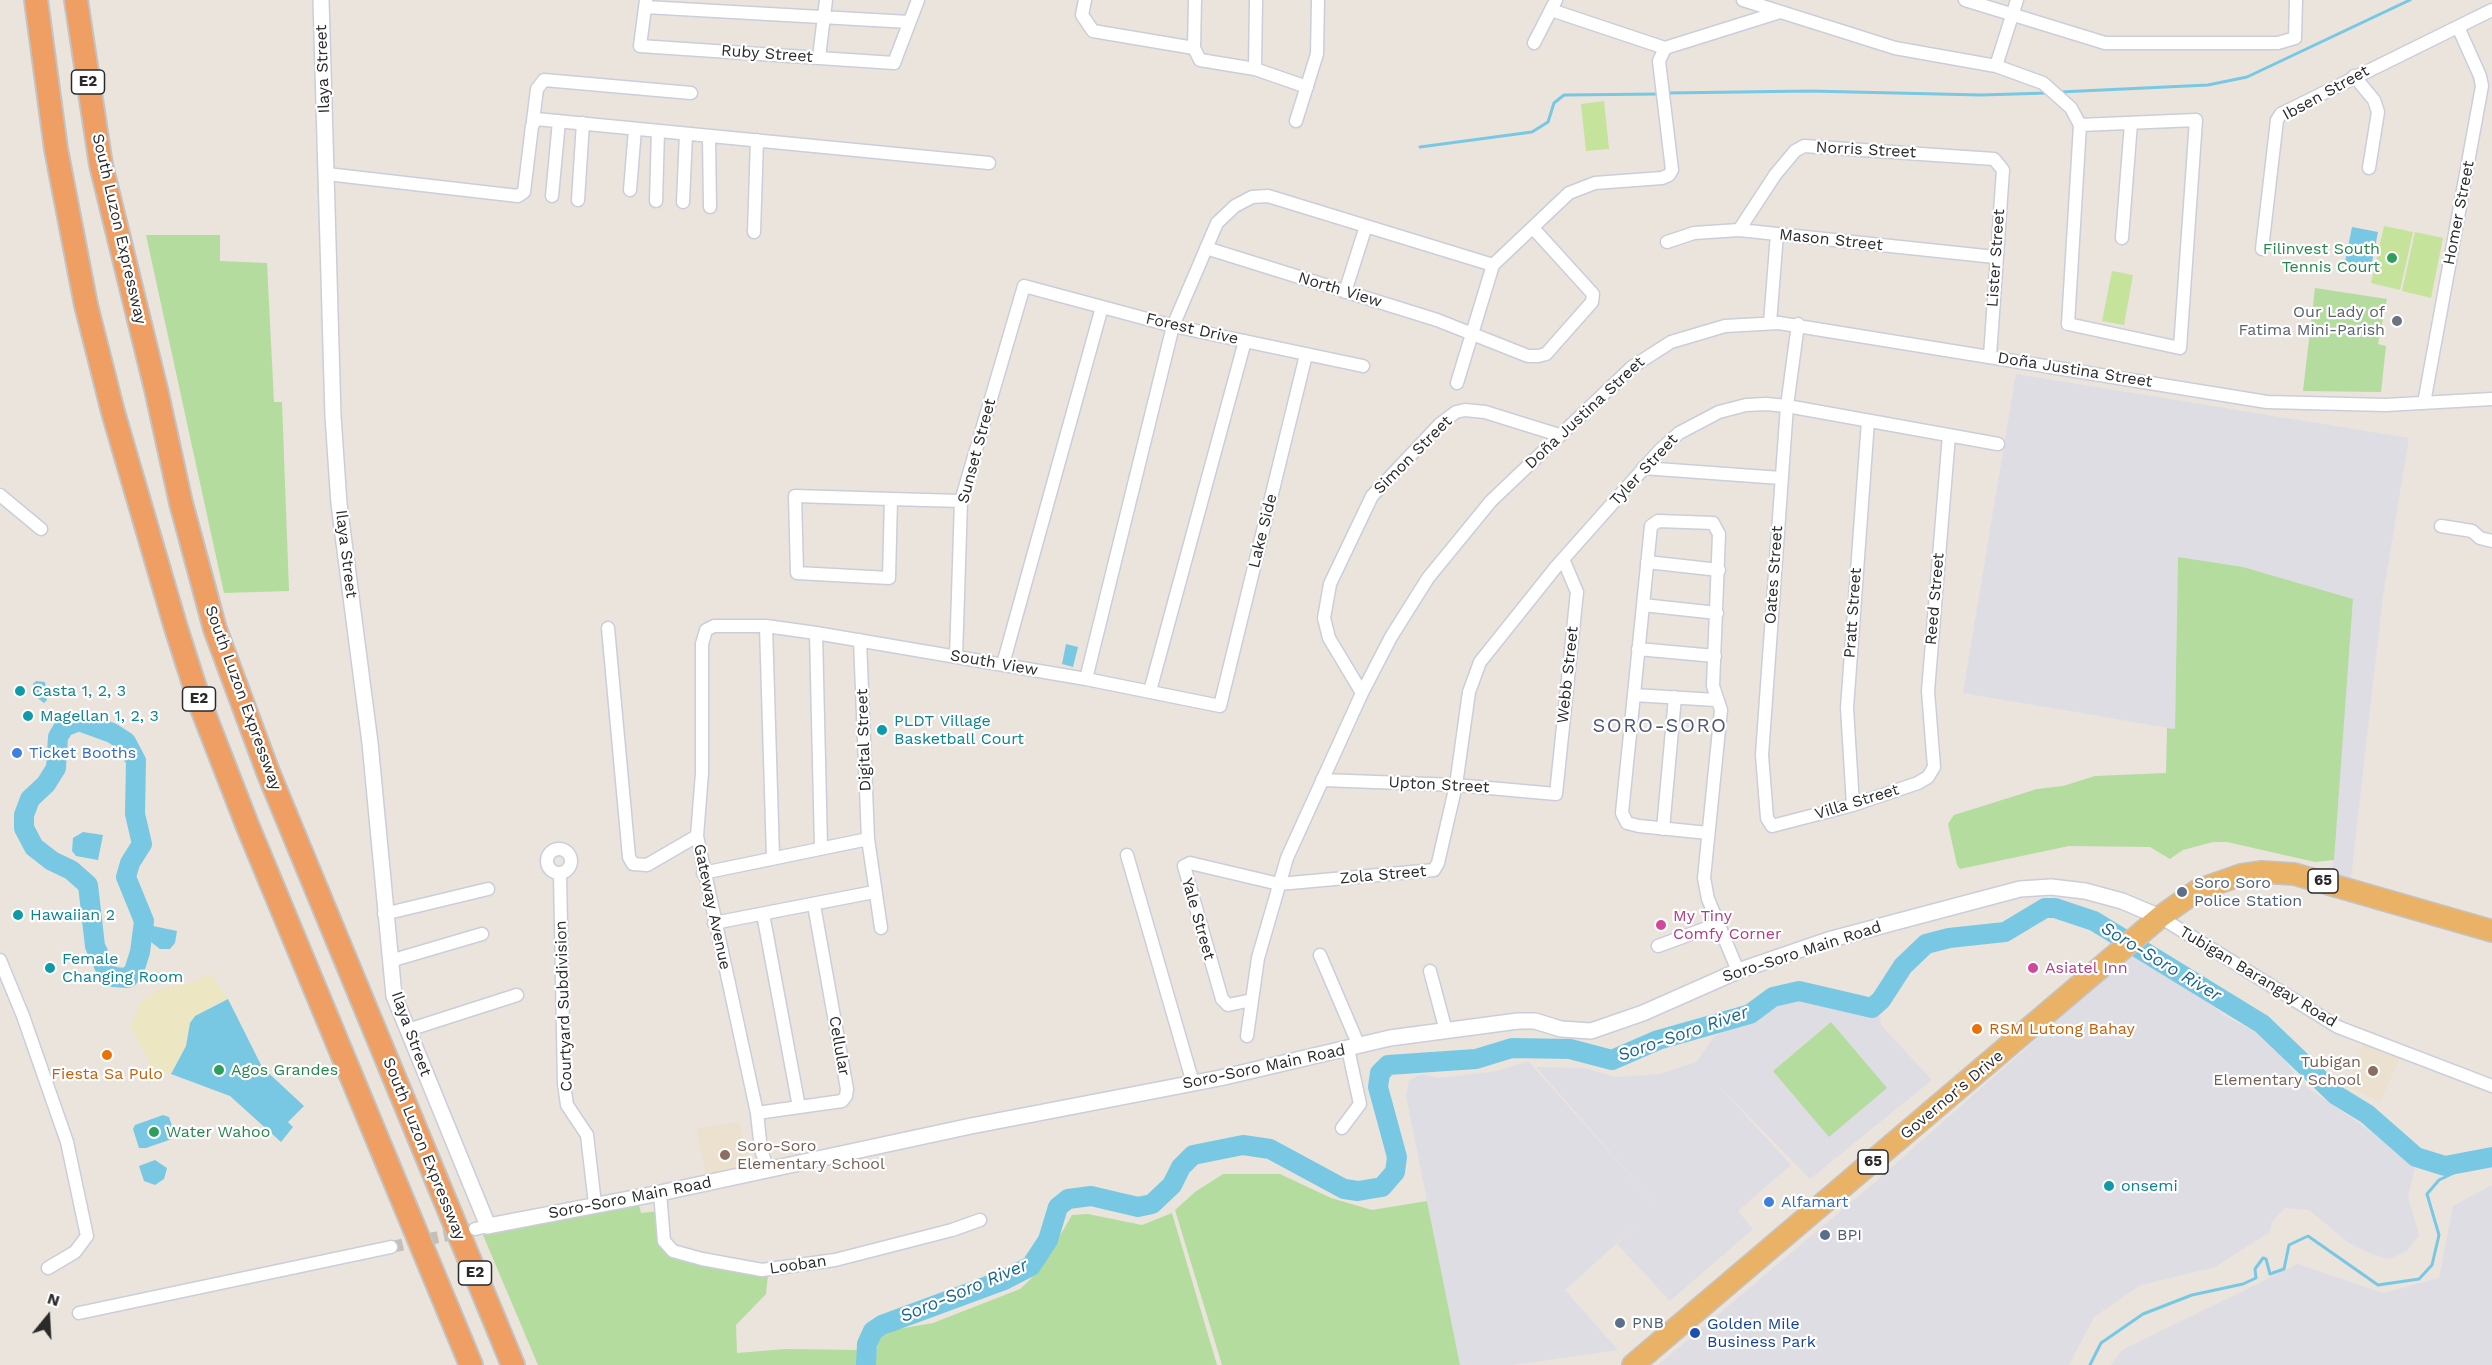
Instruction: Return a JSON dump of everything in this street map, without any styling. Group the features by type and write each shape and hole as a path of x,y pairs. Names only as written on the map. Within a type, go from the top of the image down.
{"highway":[{"name":"E2","path":"36,0 56,149 86,305 113,412 183,651 201,706 248,827 471,1365"},
{"name":"South Luzon Expressway","path":"76,0 101,165 156,389 181,503 215,629 268,772 513,1365"},
{"name":"65","path":"2155,921 2188,896 2218,881 2241,875 2273,872 2312,878 2492,931"},
{"name":"Governor's Drive","path":"1633,1365 2155,921"}],"street":[{"name":"Ilaya Street","path":"321,0 333,416 339,504 370,743 384,914 394,996 435,1099"},
{"path":"819,57 826,0"},
{"path":"646,3 909,22 918,0"},
{"path":"1085,0 1082,15 1093,31 1194,48"},
{"path":"1195,0 1194,48 1200,60 1206,63 1255,69 1307,87"},
{"path":"1255,69 1256,0"},
{"path":"1296,121 1317,54 1318,0"},
{"path":"1743,0 1895,48 1996,66 2043,83 2071,108 2080,125 2068,324 2180,348 2196,120 2080,125"},
{"path":"1965,0 2105,43 2278,43 2295,38 2296,0"},
{"path":"1996,66 2018,0"},
{"name":"Ruby Street","path":"646,3 640,46 894,63 909,22"},
{"path":"1534,43 1553,5 1665,48 1780,12"},
{"name":"Ibsen Street","path":"2262,249 2278,117 2354,76 2492,10"},
{"name":"Homer Street","path":"2424,403 2481,95 2480,75 2458,27"},
{"path":"1457,383 1493,265 1569,193 1595,183 1662,178 1669,175 1672,170 1659,61 1665,48"},
{"path":"2354,76 2374,100 2378,112 2369,168"},
{"path":"327,174 518,196 524,192 537,90 544,80 691,93"},
{"path":"533,121 536,119 583,123 989,163"},
{"path":"552,196 559,121"},
{"path":"578,200 583,123"},
{"path":"2122,238 2131,123"},
{"path":"630,190 635,129"},
{"path":"656,201 658,130"},
{"path":"683,202 686,134"},
{"path":"709,137 710,207"},
{"path":"754,232 757,140"},
{"name":"Norris Street","path":"1740,230 1775,175 1795,151 1804,146 1989,158 1998,162"},
{"name":"Lister Street","path":"1990,356 1995,257 2003,170 1998,162"},
{"path":"1086,679 1173,326 1217,223 1235,206 1251,197 1268,196 1493,265"},
{"path":"1345,292 1366,226"},
{"name":"North View","path":"1206,248 1437,320 1528,356 1538,357 1545,354 1592,302 1593,294 1533,228"},
{"name":"Mason Street","path":"1667,242 1694,233 1740,230 1995,257"},
{"path":"1770,323 1777,234"},
{"name":"Forest Drive","path":"1023,286 1173,326 1363,366"},
{"name":"Sunset Street","path":"956,657 961,501 1023,286"},
{"path":"1003,664 1102,307"},
{"name":"Doña Justina Street","path":"1247,1036 1258,958 1289,852 1362,693 1391,637 1439,563 1491,501 1632,368 1656,350 1705,331 1743,324 1798,324 2267,402 2424,403 2492,399"},
{"name":"Oates Street","path":"1770,824 1767,818 1762,755 1786,406 1798,324"},
{"path":"1149,691 1245,341"},
{"name":"Lake Side","path":"1220,706 1306,355"},
{"name":"Tyler Street","path":"1456,785 1469,692 1476,670 1489,649 1563,559 1672,437 1705,418 1746,405 1786,406 1998,444"},
{"name":"Simon Street","path":"1362,693 1329,639 1324,618 1330,584 1372,496 1440,424 1456,412 1465,410 1485,412 1559,435"},
{"name":"Pratt Street","path":"1853,805 1847,708 1868,421"},
{"name":"Reed Street","path":"1935,763 1928,691 1949,435"},
{"path":"1644,468 1781,478"},
{"path":"0,495 41,529"},
{"path":"891,499 889,578 797,573 795,496 961,501"},
{"path":"1708,833 1632,824 1623,818 1624,776 1653,522 1708,522 1718,528 1719,570 1713,686 1720,710 1708,833 1706,890 1738,971"},
{"path":"2441,526 2472,531 2480,538 2492,541"},
{"name":"Webb Street","path":"1556,794 1577,592 1563,559"},
{"path":"1647,562 1719,570"},
{"path":"1642,604 1717,613"},
{"name":"Gateway Avenue","path":"766,626 714,626 706,630 703,635 702,773 697,836 703,873 768,1170"},
{"path":"766,626 773,857"},
{"name":"South View","path":"766,626 1003,664 1220,706"},
{"path":"608,628 629,857 633,864 647,865 697,836"},
{"path":"816,633 821,847"},
{"name":"Digital Street","path":"860,640 868,839 881,928"},
{"path":"1638,649 1714,656"},
{"path":"1634,695 1716,700"},
{"path":"1664,829 1675,697"},
{"name":"Villa Street","path":"1770,824 1778,825 1853,805 1918,783 1928,777 1935,763"},
{"name":"Upton Street","path":"1322,780 1456,785 1556,794"},
{"name":"Zola Street","path":"1279,884 1434,870 1438,863 1456,785"},
{"path":"703,873 868,839"},
{"path":"1128,855 1193,1083"},
{"name":"Yale Street","path":"1252,1000 1228,1005 1224,1003 1184,866 1190,862 1279,884"},
{"name":"Courtyard Subdivision","path":"560,874 564,1084 567,1105 587,1135 595,1204"},
{"name":"Soro-Soro Main Road","path":"435,1099 482,1228 660,1193 970,1126 1193,1083 1354,1047 1446,1031 1534,1021 1560,1029 1591,1032 1643,1013 1738,971 1828,940 2020,889 2051,887 2085,891 2122,901 2155,921"},
{"path":"384,914 488,890"},
{"path":"714,923 874,892"},
{"name":"Cellular","path":"757,1113 842,1101 847,1089 814,905"},
{"path":"763,914 799,1107"},
{"name":"Tubigan Barangay Road","path":"2155,921 2338,1027 2492,1086"},
{"path":"1658,946 1718,924"},
{"path":"390,961 482,934"},
{"path":"1320,955 1354,1047 1360,1104 1342,1128"},
{"path":"0,960 24,1016 67,1142 87,1236 75,1252 48,1268"},
{"path":"1430,971 1446,1031"},
{"path":"408,1030 518,995"},
{"name":"Looban","path":"660,1193 664,1241 673,1251 762,1270 836,1260 952,1230 980,1220"},
{"path":"79,1313 391,1247"}],"shaded area":[{"path":"2016,374 2409,438 2382,603 2351,879 2332,874 2353,599 2243,567 2178,558 2175,729 1963,693"},
{"name":"Golden Mile Business Park","path":"2130,956 2159,964 2225,1016 2271,1040 2301,1083 2416,1163 2408,1197 2419,1235 2407,1251 2389,1259 2374,1255 2349,1243 2309,1210 2285,1208 2272,1222 2270,1232 2215,1267 2141,1285 2094,1317 2069,1365 1658,1365 1874,1183"},
{"path":"1795,998 1833,1000 1880,1016 1881,1025 1932,1080 1810,1179 1716,1083 1791,1165 1738,1211 1753,1229 1670,1301 1617,1244 1637,1225 1565,1290 1618,1350 1513,1365 1460,1365 1406,1096 1409,1080 1422,1074 1439,1078 1497,1071 1528,1061 1658,1207 1536,1067 1585,1068 1615,1077 1660,1074 1696,1062 1714,1037"},
{"name":"Tubigan Elementary School","path":"2364,1040 2401,1055 2380,1102 2347,1087"},
{"name":"Soro-Soro Elementary School","path":"739,1122 752,1170 707,1179 696,1128"},
{"path":"2492,1185 2492,1365 2111,1365 2122,1350 2298,1264 2383,1293 2439,1278 2453,1206"}],"green space":[{"path":"1604,101 1609,149 1586,151 1581,104"},
{"name":"Filinvest South Tennis Court","path":"2384,226 2413,232 2400,290 2371,283"},
{"path":"2415,232 2443,238 2431,298 2402,291"},
{"path":"146,235 220,235 220,261 267,263 274,402 282,402 289,591 224,593"},
{"path":"2112,271 2133,275 2124,325 2102,321"},
{"path":"2315,288 2387,299 2378,344 2386,346 2381,392 2303,391"},
{"path":"2178,557 2243,567 2353,599 2334,860 2315,862 2227,842 2213,842 2183,850 2170,859 2150,847 2069,846 1960,869 1957,865 1948,824 1954,815 2037,789 2063,786 2095,776 2166,773 2167,728 2175,729"},
{"path":"1831,1022 1887,1088 1829,1137 1773,1071"},
{"path":"1223,1174 1280,1174 1331,1198 1372,1210 1427,1201 1460,1365 1222,1365 1175,1210 1195,1192"},
{"path":"638,1200 641,1213 659,1211 663,1243 768,1275 766,1294 736,1325 737,1353 786,1349 859,1350 859,1365 538,1365 483,1235"},
{"path":"1172,1213 1217,1365 874,1365 879,1338 898,1329 933,1323 1020,1289 1040,1270 1072,1215 1088,1214 1142,1225"}],"sand":[{"path":"210,973 228,999 212,1005 187,1034 186,1046 171,1074 152,1068 131,1027 140,1003 156,990 197,981"}],"water":[{"path":"2352,227 2378,232 2370,272 2344,267"},
{"path":"1066,644 1078,647 1073,667 1062,664"},
{"path":"36,681 45,682 47,700 44,703 35,696 33,684"},
{"path":"83,832 103,835 98,860 76,856 72,851 73,838"},
{"path":"153,926 177,931 175,943 170,949 160,949 151,942"},
{"name":"Agos Grandes","path":"228,999 262,1067 304,1106 288,1122 293,1127 281,1142 230,1096 171,1074 186,1046 190,1023 195,1016"},
{"name":"Water Wahoo","path":"163,1115 169,1117 175,1135 172,1139 146,1148 139,1148 133,1129 135,1125"},
{"path":"155,1160 167,1168 164,1179 155,1185 144,1181 139,1166"}],"waterway":[{"path":"2060,92 2208,85 2247,77 2410,0"},
{"path":"1667,93 1810,91 1981,95 2048,93"},
{"path":"1420,147 1532,132 1548,122 1554,103 1564,95 1661,94"},
{"path":"79,721 112,733 126,742 136,761 135,814 142,844 130,863 126,877 144,921 140,952 134,971 128,978 113,977 107,972 95,946 88,885 71,870 52,861 34,847 24,828 24,815 30,799 46,784 56,768 58,737 64,727 79,721"},
{"name":"Soro-Soro River","path":"866,1365 867,1344 873,1331 882,1325 1004,1280 1031,1266 1048,1240 1058,1207 1068,1199 1091,1196 1138,1207 1152,1204 1172,1185 1181,1167 1193,1155 1243,1145 1270,1149 1344,1189 1358,1191 1382,1187 1395,1172 1397,1157 1378,1087 1380,1073 1388,1065 1476,1059 1512,1048 1570,1049 1612,1060 1658,1040 1750,1014 1773,997 1799,991 1872,1008 1881,1000 1903,966 1926,944 1949,938 2005,932 2045,908 2055,908 2094,921 2262,1024 2336,1095 2367,1114 2416,1157 2445,1166 2492,1157"},
{"path":"2090,1365 2101,1343 2143,1314 2192,1295 2243,1284 2256,1278 2255,1269 2263,1258 2266,1259 2270,1274 2284,1269 2289,1245 2308,1236 2378,1285 2419,1279 2432,1265 2439,1235 2427,1194 2439,1180 2479,1161"}],"tunnel":[{"path":"391,1247 462,1232"}],"place":[{"name":"Filinvest South Tennis Court","path":"2392,258"},
{"name":"Our Lady of Fatima Mini-Parish","path":"2397,321"},
{"name":"Casta 1, 2, 3","path":"20,691"},
{"name":"Magellan 1, 2, 3","path":"28,716"},
{"name":"PLDT Village Basketball Court","path":"882,730"},
{"name":"Ticket Booths","path":"17,753"},
{"name":"Soro Soro Police Station","path":"2182,892"},
{"name":"Hawaiian 2","path":"18,915"},
{"name":"My Tiny Comfy Corner","path":"1661,925"},
{"name":"Female Changing Room","path":"50,968"},
{"name":"Asiatel Inn","path":"2033,968"},
{"name":"RSM Lutong Bahay","path":"1977,1029"},
{"name":"Fiesta Sa Pulo","path":"107,1055"},
{"name":"Agos Grandes","path":"219,1070"},
{"name":"Tubigan Elementary School","path":"2373,1071"},
{"name":"Water Wahoo","path":"154,1132"},
{"name":"Soro-Soro Elementary School","path":"725,1155"},
{"name":"onsemi","path":"2109,1186"},
{"name":"Alfamart","path":"1769,1202"},
{"name":"BPI","path":"1825,1235"},
{"name":"PNB","path":"1620,1323"},
{"name":"Golden Mile Business Park","path":"1695,1333"}],"district":[{"name":"SORO-SORO","path":"1660,726"}]}
